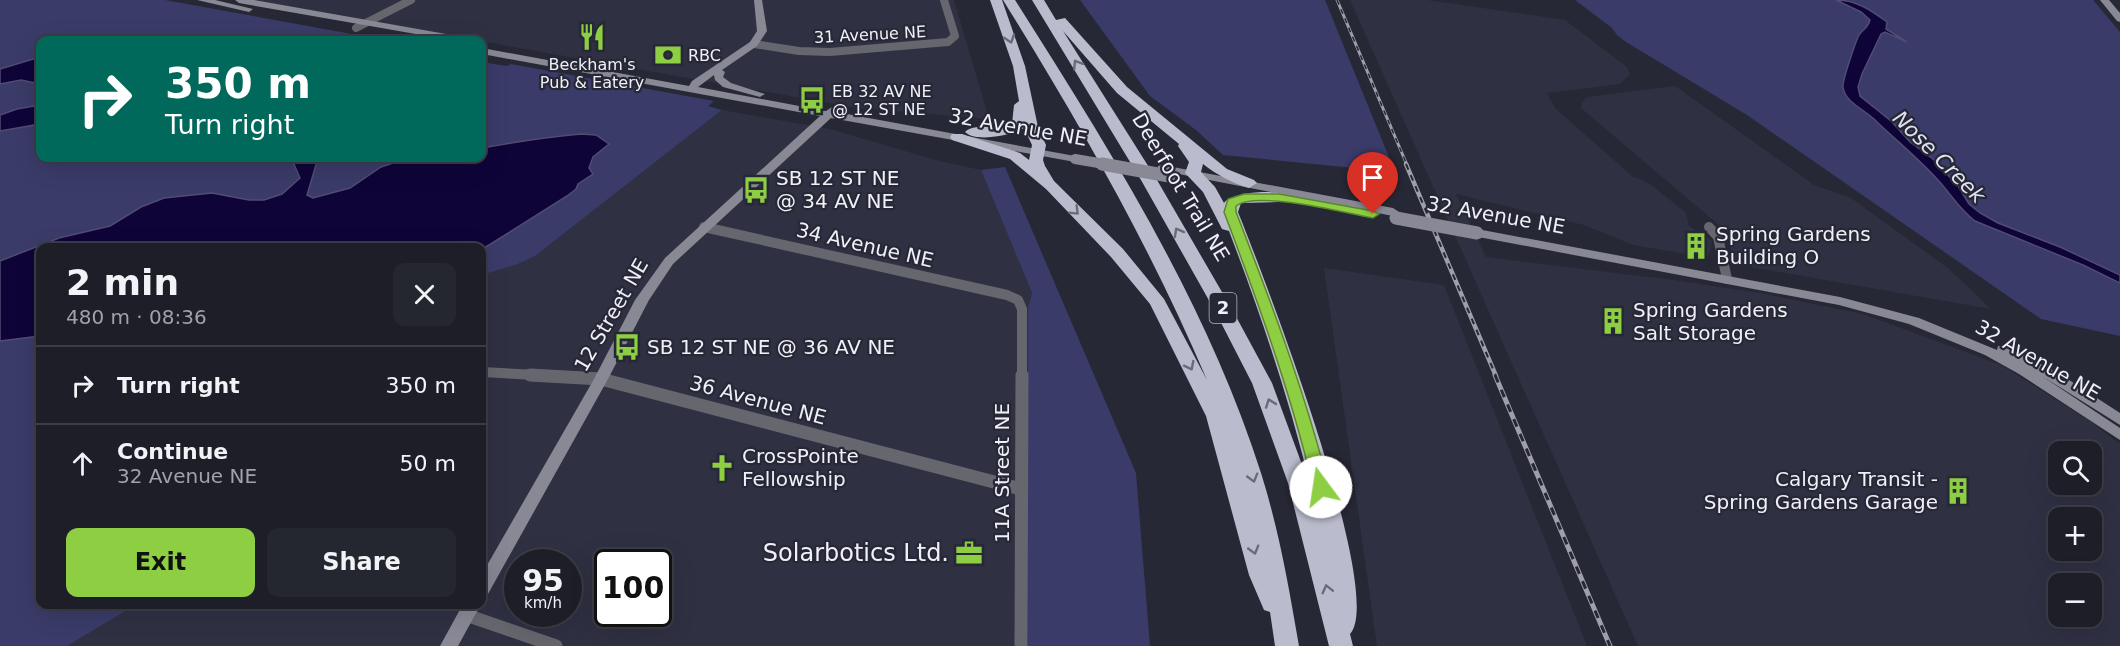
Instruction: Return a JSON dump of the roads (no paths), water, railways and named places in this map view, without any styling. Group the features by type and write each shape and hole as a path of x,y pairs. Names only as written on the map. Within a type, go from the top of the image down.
{"highway":[{"path":"996,0 1019,66 1031,127 1039,148 1038,166 1051,186"},
{"name":"2","path":"1010,0 1052,67 1136,214 1181,298 1223,393 1253,477 1273,563 1286,644"},
{"name":"Deerfoot Trail NE","path":"1038,0 1149,180 1224,311 1262,383 1299,483 1342,646"},
{"path":"1043,0 1122,90 1222,172 1249,183"},
{"path":"965,135 1005,132 1019,126 1021,79"},
{"path":"965,135 1015,156 1051,186 1117,253 1158,303 1216,416 1261,575 1286,644"},
{"path":"1179,137 1196,162 1199,178 1210,190 1262,295"},
{"path":"1279,197 1244,197 1232,202 1230,212 1262,295 1305,419 1344,576 1342,646"}],"main road":[{"path":"201,0 437,36"},
{"path":"239,0 408,36"},
{"path":"697,86 734,62 754,44 762,32 758,0"},
{"path":"2104,0 2120,19"},
{"name":"32 Avenue NE","path":"486,45 677,80 782,107 831,111 852,119 1039,148"},
{"name":"32 Avenue NE","path":"486,52 760,94 831,111 1199,178 1279,197 1395,215"},
{"path":"677,80 718,71"},
{"path":"718,71 718,78 723,83 760,94"},
{"path":"782,107 807,118 811,129 852,119"},
{"name":"12 Street NE","path":"486,582 654,282 669,261 831,111"},
{"name":"32 Avenue NE","path":"1166,172 1249,183 1475,230 1845,294 1917,313 2000,347 2058,379 2120,420"},
{"name":"32 Avenue NE","path":"1726,275 1873,309 1954,336 1990,352 2048,385 2120,435"},
{"path":"449,646 469,610"}],"street":[{"path":"361,25 411,0"},
{"name":"31 Avenue NE","path":"754,44 799,51 830,52 941,43 952,40 955,36 945,0"},
{"name":"34 Avenue NE","path":"704,227 1007,295 1018,300"},
{"path":"1709,227 1718,237 1726,275"},
{"name":"11A Street NE","path":"1018,300 1022,309 1021,646"},
{"name":"36 Avenue NE","path":"486,372 601,379 1021,489"},
{"path":"469,610 556,646"}],"railway":[{"path":"1337,0 1407,165"},
{"path":"1406,164 1496,376"},
{"path":"1495,375 1610,646"}],"place":[{"name":"Beckham's Pub & Eatery","path":"592,37"},
{"name":"RBC","path":"668,55"},
{"name":"EB 32 AV NE @ 12 ST NE","path":"812,100"},
{"name":"SB 12 ST NE @ 34 AV NE","path":"756,190"},
{"name":"Spring Gardens Building O","path":"1696,246"},
{"name":"Spring Gardens Salt Storage","path":"1613,321"},
{"name":"SB 12 ST NE @ 36 AV NE","path":"627,347"},
{"name":"CrossPointe Fellowship","path":"722,468"},
{"name":"Calgary Transit - Spring Gardens Garage","path":"1958,491"},
{"name":"Solarbotics Ltd.","path":"969,553"}],"water label":[{"name":"Nose Creek","path":"1939,157"}]}
